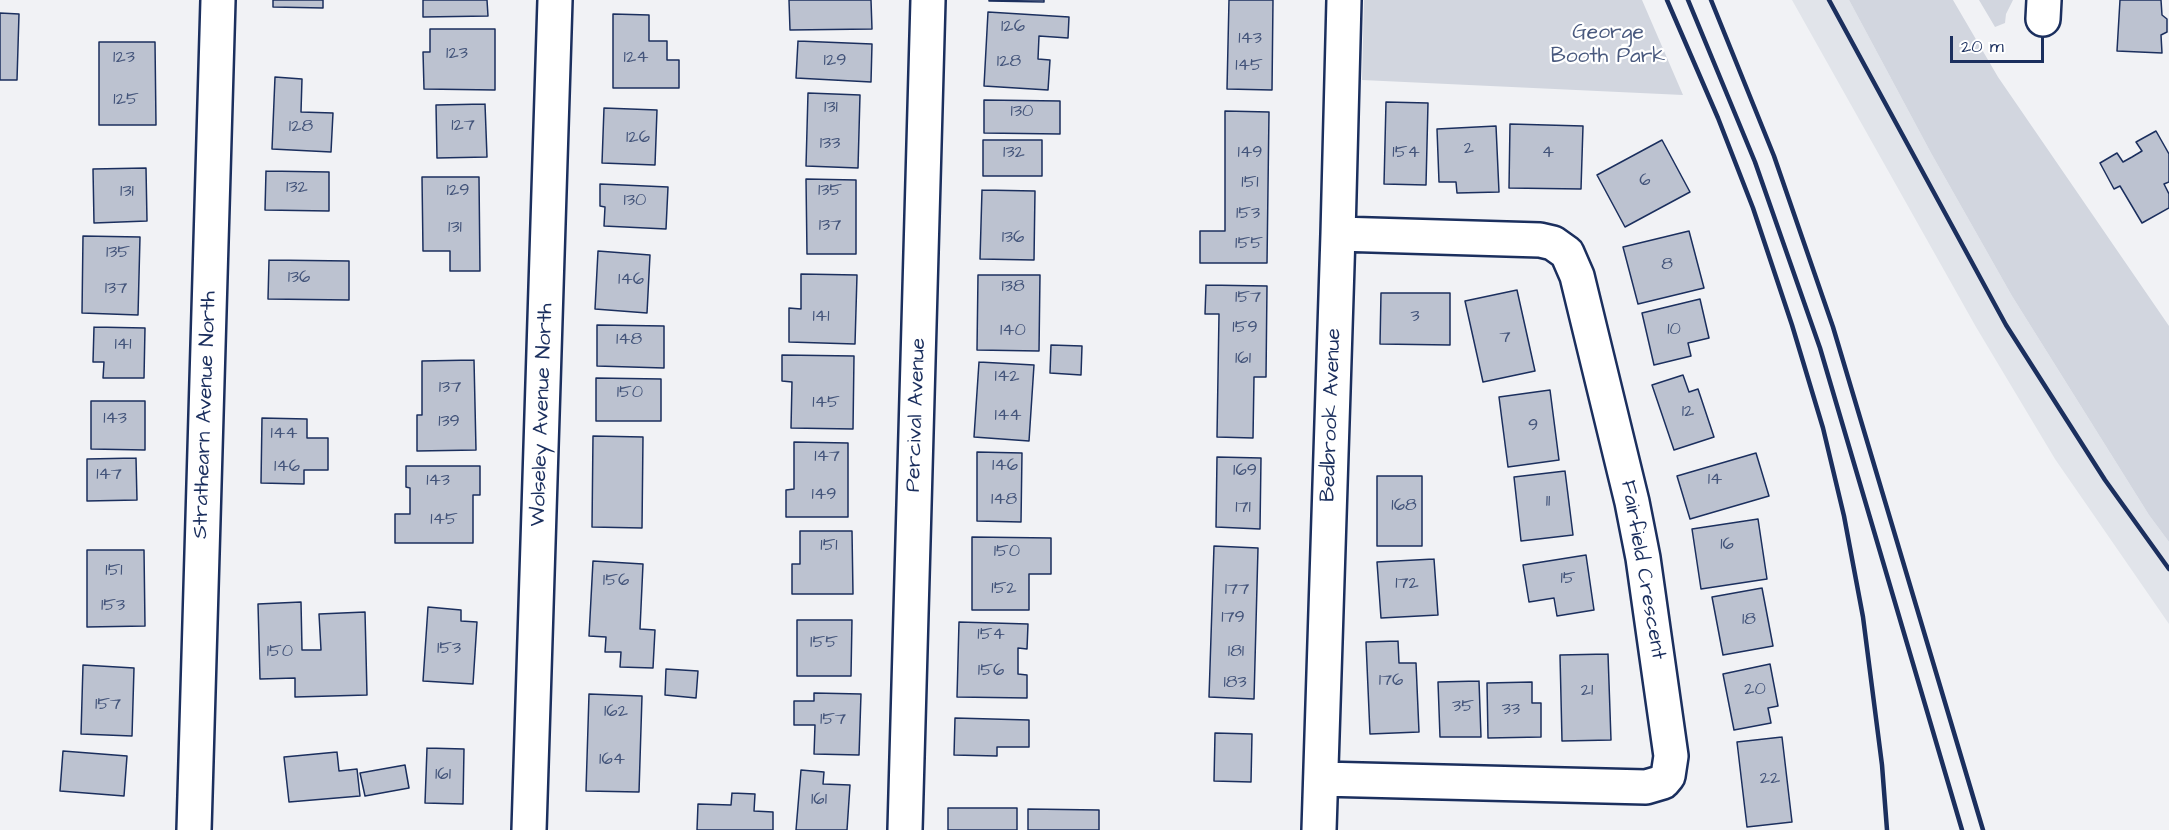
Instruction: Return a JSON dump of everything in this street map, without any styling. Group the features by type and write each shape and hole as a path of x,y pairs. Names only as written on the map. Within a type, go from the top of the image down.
{"street":[{"name":"Strathearn Avenue North","path":"194,830 218,0"},
{"name":"Wolseley Avenue North","path":"530,830 555,0"},
{"name":"Percival Avenue","path":"905,830 928,0"},
{"name":"Bedbrook Avenue","path":"1319,830 1344,0"},
{"name":"Fairfield Crescent","path":"1321,779 1646,787 1663,783 1668,777 1671,756 1632,502 1576,276 1567,252 1553,243 1533,240 1338,234"}],"shaded area":[{"path":"1792,0 1849,0 1931,153 2012,296 2149,515 2169,542 2169,624 2055,459 1976,327"}],"green space":[{"name":"George Booth Park","path":"1364,0 1642,0 1683,95 1362,80"},
{"path":"1849,0 1953,0 1998,77 2169,326 2169,542 2149,515 2012,296 1931,153"},
{"path":"1979,0 2013,0 2006,14 2005,23 1995,27"}],"building":[{"path":"273,0 323,0 323,8 273,7"},
{"path":"423,0 487,0 488,16 423,17"},
{"path":"789,0 871,0 872,29 790,30"},
{"path":"1044,0 1044,2 989,1"},
{"path":"1229,0 1273,0 1272,90 1227,89"},
{"path":"2120,0 2161,0 2162,15 2167,19 2167,32 2161,35 2162,53 2117,51"},
{"path":"988,12 1069,17 1068,38 1039,36 1038,59 1050,60 1048,90 984,86"},
{"path":"0,13 19,14 17,80 0,80"},
{"path":"613,14 649,15 649,41 667,41 667,60 679,60 679,88 613,88"},
{"path":"430,29 495,29 495,90 424,89 423,52 430,52"},
{"path":"798,41 872,44 871,82 796,78"},
{"path":"99,42 155,42 156,125 99,125"},
{"path":"275,77 302,79 301,112 333,113 331,152 272,149"},
{"path":"808,93 860,95 858,168 806,166"},
{"path":"984,100 1060,101 1060,134 984,133"},
{"path":"1386,102 1428,103 1426,185 1384,184"},
{"path":"485,104 487,157 437,158 436,105"},
{"path":"604,108 657,110 655,165 602,163"},
{"path":"1225,111 1269,112 1267,263 1200,263 1200,231 1225,231"},
{"path":"1510,124 1583,126 1581,189 1509,188"},
{"path":"1496,126 1499,192 1457,193 1456,182 1439,182 1437,129"},
{"path":"2156,131 2169,154 2169,182 2164,184 2169,194 2169,208 2142,223 2120,186 2114,189 2100,163 2117,153 2123,162 2132,157 2142,151 2136,142"},
{"path":"983,140 1042,140 1042,176 983,176"},
{"path":"1662,140 1690,192 1625,227 1597,175"},
{"path":"146,168 147,221 94,223 93,169"},
{"path":"266,171 329,172 329,211 265,210"},
{"path":"422,177 479,177 480,271 450,271 450,251 423,251"},
{"path":"806,179 856,180 856,254 807,254"},
{"path":"600,184 668,187 666,229 604,226 605,207 600,206"},
{"path":"982,190 1035,191 1034,260 980,259"},
{"path":"1689,231 1704,288 1638,304 1623,247"},
{"path":"83,236 140,237 138,315 82,313"},
{"path":"598,251 650,255 647,313 595,309"},
{"path":"269,260 349,261 349,300 268,299"},
{"path":"801,274 857,275 855,344 789,342 789,308 801,309"},
{"path":"978,275 1040,275 1039,351 977,350"},
{"path":"1206,285 1267,286 1266,377 1254,377 1253,438 1217,437 1219,314 1205,314"},
{"path":"1517,290 1535,371 1483,382 1465,301"},
{"path":"1381,293 1450,293 1450,345 1380,344"},
{"path":"1700,299 1709,338 1688,343 1691,356 1654,365 1642,313"},
{"path":"597,325 664,326 664,368 597,366"},
{"path":"94,327 145,328 144,378 103,378 104,362 93,362"},
{"path":"1051,345 1082,346 1081,375 1050,373"},
{"path":"782,355 854,356 853,429 791,428 792,382 782,381"},
{"path":"474,360 476,450 417,451 417,415 422,415 422,361"},
{"path":"979,362 1034,365 1029,441 974,437"},
{"path":"1683,375 1689,392 1698,389 1714,437 1674,450 1652,385"},
{"path":"596,378 661,379 661,421 596,421"},
{"path":"1550,390 1559,460 1508,467 1499,397"},
{"path":"91,401 145,401 145,450 91,449"},
{"path":"262,418 307,419 307,438 328,438 328,470 304,470 304,484 261,483"},
{"path":"593,436 643,437 642,528 592,527"},
{"path":"794,442 848,443 848,517 786,517 786,490 794,489"},
{"path":"977,452 1022,453 1021,522 977,521"},
{"path":"1756,453 1769,496 1690,519 1677,476"},
{"path":"1217,457 1261,458 1260,529 1216,527"},
{"path":"136,458 137,500 87,501 87,459"},
{"path":"406,466 480,466 480,495 473,495 473,543 395,543 395,514 410,514 410,488 406,487"},
{"path":"1565,471 1573,535 1521,541 1514,477"},
{"path":"1377,476 1422,476 1422,546 1377,546"},
{"path":"1758,519 1767,579 1701,589 1692,529"},
{"path":"800,531 852,531 853,594 792,594 792,564 800,564"},
{"path":"972,537 1051,538 1051,574 1029,574 1029,610 972,610"},
{"path":"1214,546 1258,548 1254,699 1209,697"},
{"path":"87,550 144,550 145,626 87,627"},
{"path":"1586,555 1594,610 1557,616 1554,598 1529,602 1523,565"},
{"path":"1434,559 1438,615 1381,618 1377,562"},
{"path":"593,561 643,564 640,629 655,630 653,668 620,667 621,652 605,652 606,637 589,636"},
{"path":"1762,588 1773,646 1723,655 1712,597"},
{"path":"301,602 302,650 321,650 319,614 365,612 367,695 295,697 295,678 260,679 258,604"},
{"path":"428,607 461,610 461,621 477,622 473,684 423,681"},
{"path":"797,620 852,620 851,676 797,676"},
{"path":"959,622 1028,624 1027,649 1018,648 1018,674 1027,675 1027,698 957,697"},
{"path":"1398,641 1399,663 1416,663 1419,732 1370,734 1366,642"},
{"path":"1608,654 1611,740 1562,741 1560,655"},
{"path":"1770,664 1778,706 1768,708 1771,723 1734,730 1723,674"},
{"path":"83,665 134,668 132,736 81,734"},
{"path":"666,669 698,671 696,698 665,695"},
{"path":"1479,681 1481,737 1440,737 1438,682"},
{"path":"1532,682 1532,703 1541,703 1541,737 1488,738 1487,683"},
{"path":"814,693 861,694 859,755 814,754 815,725 794,725 794,701 814,701"},
{"path":"589,694 642,696 639,792 586,791"},
{"path":"955,718 1029,720 1029,747 997,747 997,756 954,755"},
{"path":"1215,733 1252,734 1251,782 1214,781"},
{"path":"1782,737 1792,822 1747,827 1737,742"},
{"path":"427,748 464,749 463,804 425,803"},
{"path":"63,751 127,756 124,796 60,791"},
{"path":"337,752 339,771 357,769 360,796 289,802 284,757"},
{"path":"405,765 409,788 365,796 360,773"},
{"path":"801,770 824,772 823,784 850,785 847,830 796,830"},
{"path":"732,793 755,794 754,811 773,812 773,830 697,830 698,804 731,805"},
{"path":"948,808 1017,808 1017,830 948,830"},
{"path":"1028,809 1099,810 1099,830 1028,830"}],"railway":[{"path":"1667,0 1718,118 1753,208 1823,428 1844,516 1863,617 1882,765 1887,830"},
{"path":"1688,0 1755,162 1820,348 1962,830"},
{"path":"1711,0 1774,156 1833,327 1983,830"},
{"path":"1829,0 2006,325 2105,480 2169,569"}]}
